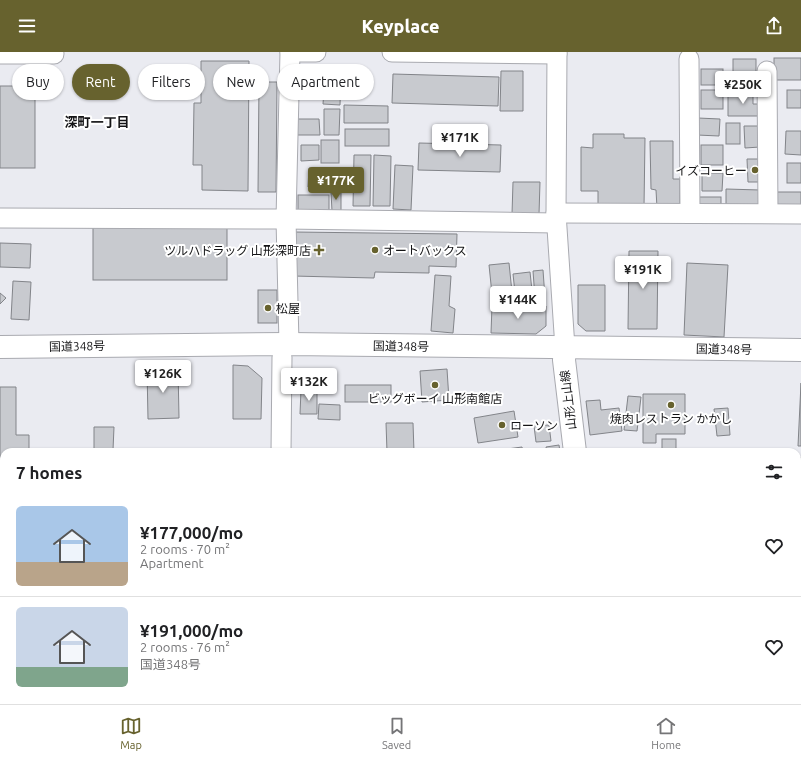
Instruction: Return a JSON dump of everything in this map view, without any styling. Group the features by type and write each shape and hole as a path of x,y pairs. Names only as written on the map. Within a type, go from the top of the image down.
{"main road":[{"name":"国道348号","path":"0,346 564,354 801,361"},
{"name":"国道348号","path":"564,354 801,350"},
{"name":"国道348号","path":"0,358 285,351"},
{"name":"山形上山線","path":"564,354 575,448"}],"street":[{"path":"281,448 285,351 286,219 290,52 316,52"},
{"path":"392,52 557,53 556,218 564,354"},
{"path":"0,54 54,54"},
{"path":"689,59 690,213"},
{"path":"768,71 768,213"},
{"path":"0,218 556,218 690,213 801,214"}],"building":[{"path":"774,58 801,58 801,80 774,80"},
{"path":"733,59 756,59 756,85 733,85"},
{"path":"201,61 249,61 249,64 213,64 213,100 249,100 248,191 202,190 202,165 193,165 194,103 201,103 201,100 205,100 205,64 201,64"},
{"path":"701,69 723,69 723,85 701,85"},
{"path":"501,71 523,71 523,111 500,111"},
{"path":"393,74 499,77 498,106 392,103"},
{"path":"269,82 277,82 276,192 258,192 259,100 269,100"},
{"path":"0,86 12,86 12,100 35,100 35,168 0,168"},
{"path":"701,90 723,90 723,109 701,109"},
{"path":"787,90 801,90 801,108 787,108"},
{"path":"728,92 753,92 753,104 761,104 761,116 728,116"},
{"path":"323,100 340,100 340,105 323,104"},
{"path":"344,105 388,106 388,123 344,123"},
{"path":"324,109 340,109 339,135 324,135"},
{"path":"698,118 720,119 719,136 697,135"},
{"path":"292,119 319,119 320,135 293,135"},
{"path":"726,123 740,123 740,144 726,144"},
{"path":"744,126 760,126 760,147 745,148"},
{"path":"345,129 389,129 389,146 345,146"},
{"path":"786,131 801,131 801,155 785,154"},
{"path":"593,134 624,134 624,138 645,138 644,207 598,207 598,191 581,191 581,147 593,148"},
{"path":"321,140 339,140 339,163 321,163"},
{"path":"650,141 673,141 673,179 680,179 680,208 657,208 656,190 651,189"},
{"path":"419,143 501,145 500,172 418,170"},
{"path":"301,145 319,145 319,160 301,161"},
{"path":"701,145 723,145 723,165 701,165"},
{"path":"354,155 371,155 370,206 353,206"},
{"path":"374,155 391,156 390,206 373,206"},
{"path":"747,159 761,159 761,182 748,182"},
{"path":"787,163 801,163 801,183 787,183"},
{"path":"395,165 413,166 411,210 393,209"},
{"path":"309,168 339,169 338,188 308,187"},
{"path":"702,173 723,173 722,191 702,191"},
{"path":"513,182 540,182 539,214 512,214"},
{"path":"726,189 760,190 760,209 726,209"},
{"path":"331,192 341,192 341,211 332,211"},
{"path":"776,192 801,192 801,209 776,209"},
{"path":"298,195 329,195 329,211 298,211"},
{"path":"699,197 721,197 721,209 699,209"},
{"path":"93,224 227,224 227,280 93,280"},
{"name":"オートバックス","path":"294,232 457,234 456,267 429,266 429,273 375,272 374,278 293,276"},
{"path":"0,243 31,244 30,268 0,267"},
{"path":"629,251 658,251 657,329 628,329"},
{"path":"509,263 513,302 493,304 489,265"},
{"path":"687,263 728,265 724,337 684,335"},
{"path":"543,270 545,298 535,298 533,271"},
{"path":"530,272 533,300 516,302 513,274"},
{"path":"435,275 451,276 449,306 455,309 453,333 431,331"},
{"path":"13,281 31,282 29,320 11,319"},
{"path":"578,285 605,285 605,331 586,331 578,324"},
{"path":"258,290 277,290 277,323 258,323"},
{"path":"0,293 6,298 0,304"},
{"path":"492,306 546,306 546,326 536,334 491,333"},
{"path":"233,365 248,366 262,378 261,419 233,419"},
{"path":"178,368 179,418 148,419 147,369"},
{"name":"ビッグボーイ 山形南館店","path":"447,369 449,400 422,402 420,371"},
{"path":"801,383 801,446 798,446"},
{"path":"345,385 391,385 391,402 345,402"},
{"path":"0,387 16,387 16,435 29,435 29,448 0,448"},
{"path":"301,390 317,391 317,414 300,414"},
{"path":"643,394 685,394 685,434 656,434 656,443 643,443"},
{"path":"628,396 641,397 637,431 624,430"},
{"path":"600,400 601,410 619,408 622,431 590,435 586,401"},
{"path":"319,404 340,405 340,420 318,419"},
{"path":"728,408 730,435 717,436 714,409"},
{"path":"514,411 518,437 478,443 474,418"},
{"path":"386,423 413,423 414,448 387,448"},
{"path":"549,425 551,441 536,442 534,426"},
{"path":"94,427 114,427 113,448 94,448"},
{"path":"662,439 676,439 676,448 662,448"},
{"path":"559,445 559,448 546,448"}],"place":[{"name":"イズコーヒー","path":"755,170"},
{"name":"ツルハドラッグ 山形深町店","path":"319,250"},
{"name":"オートバックス","path":"375,250"},
{"name":"松屋","path":"268,308"},
{"name":"ビッグボーイ 山形南館店","path":"435,385"},
{"name":"焼肉レストラン かかし","path":"671,405"},
{"name":"ローソン","path":"502,425"}],"district":[{"name":"深町一丁目","path":"97,122"}]}
